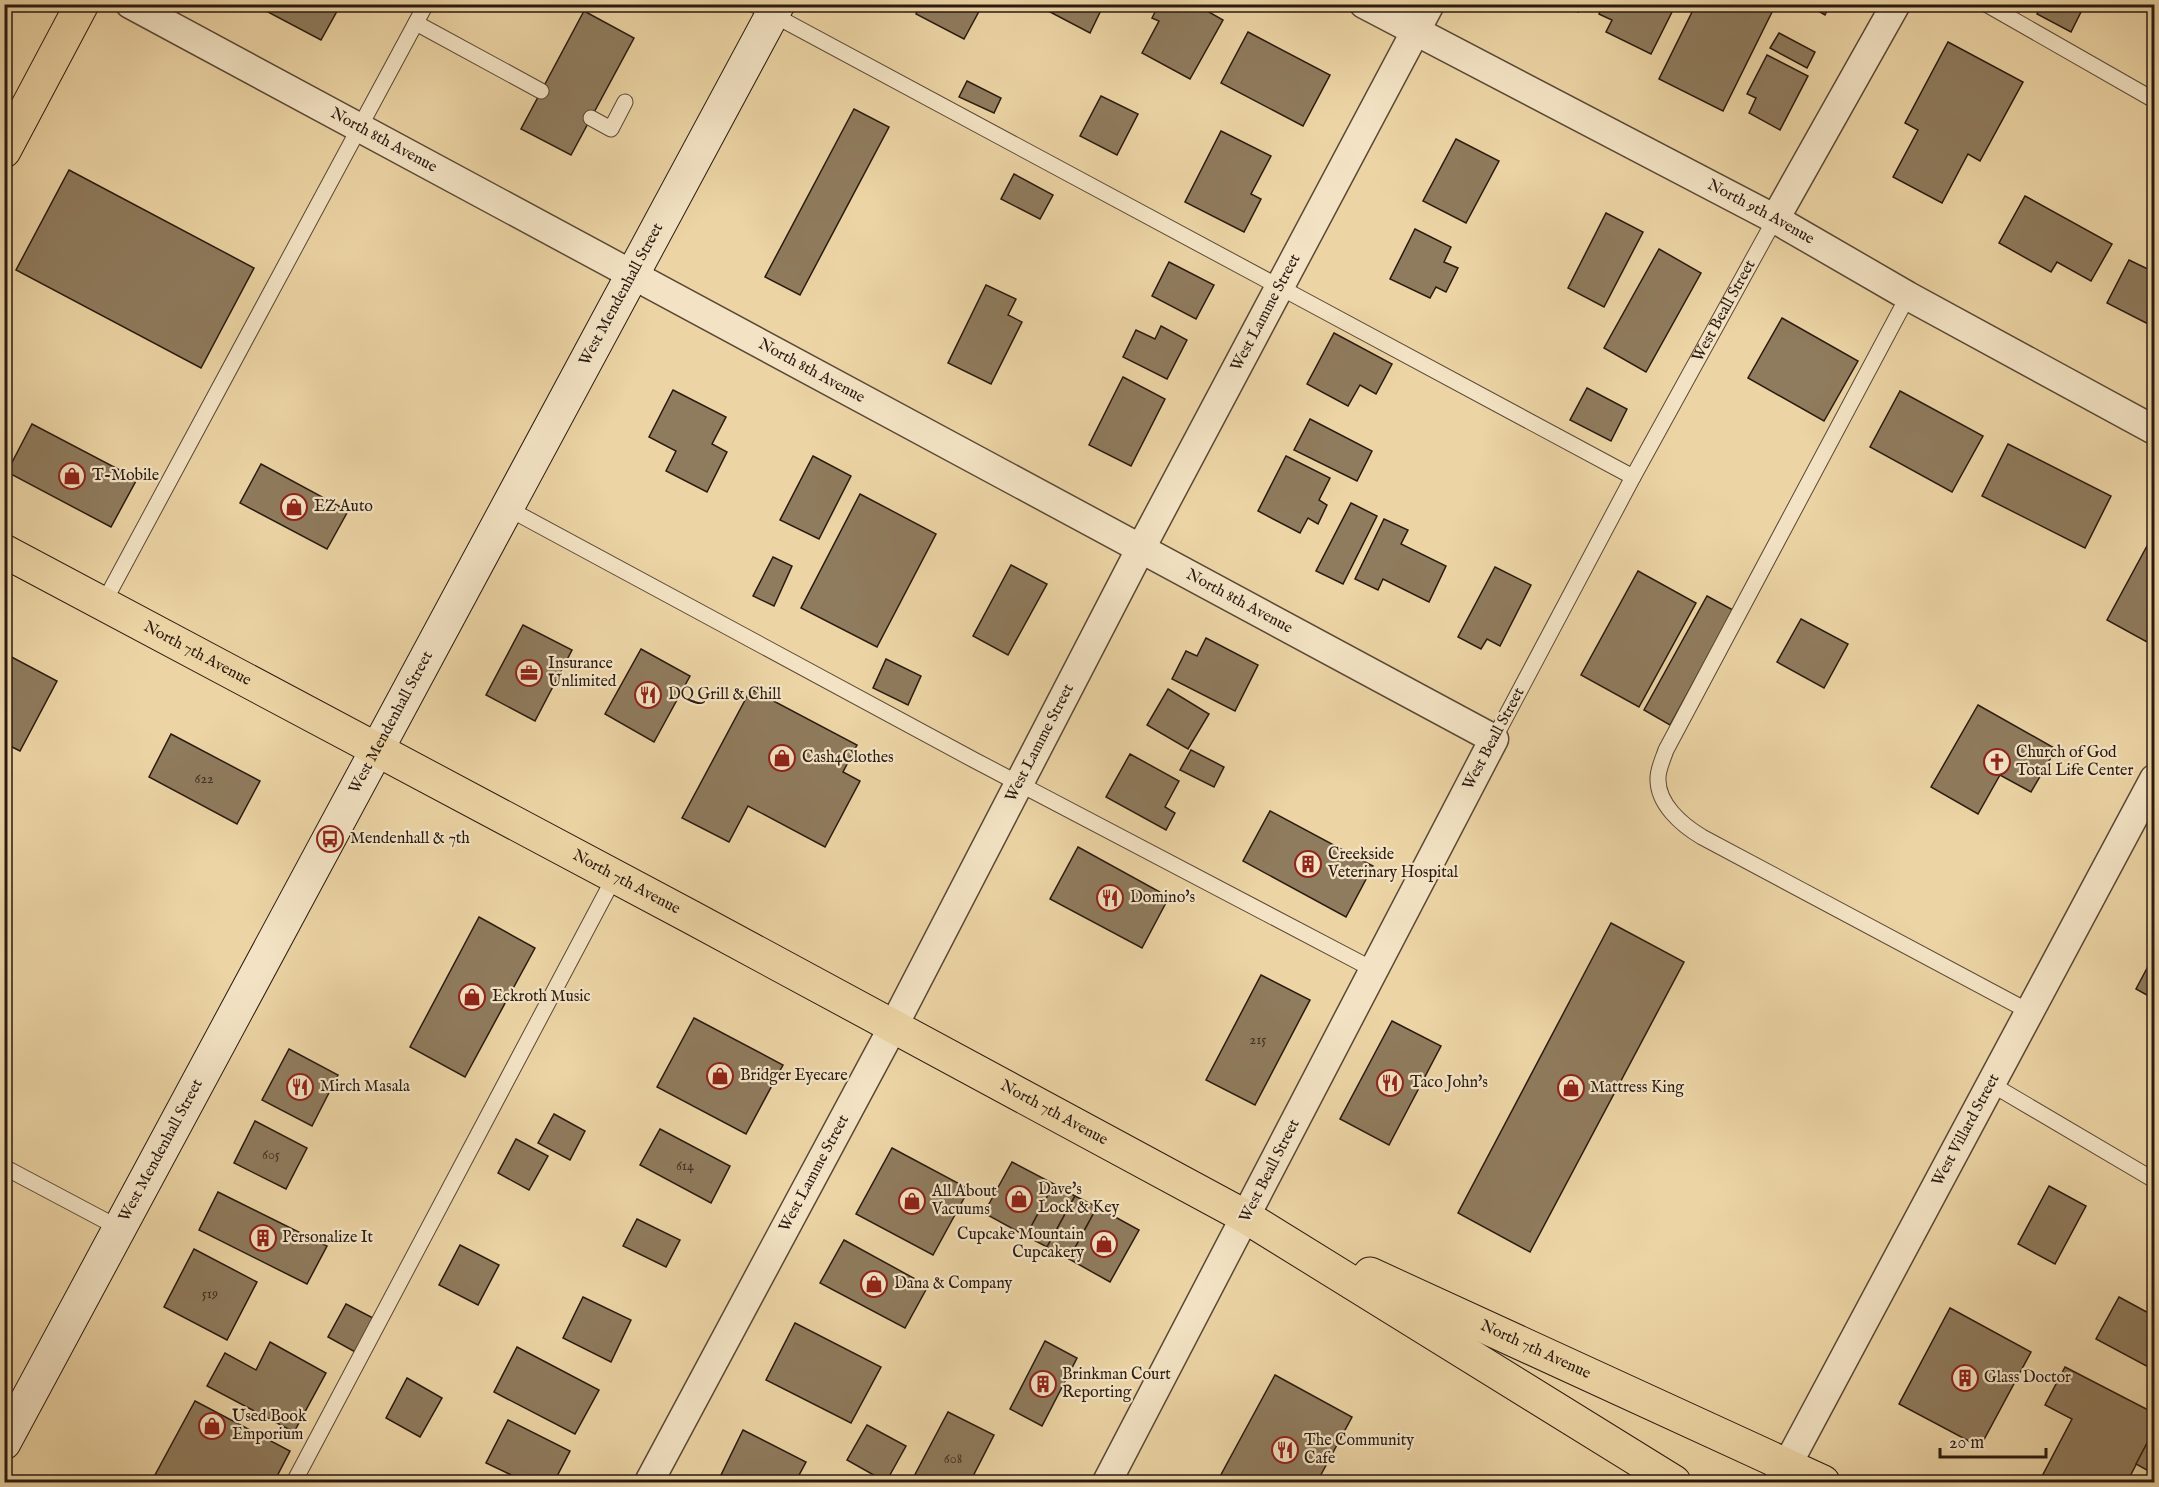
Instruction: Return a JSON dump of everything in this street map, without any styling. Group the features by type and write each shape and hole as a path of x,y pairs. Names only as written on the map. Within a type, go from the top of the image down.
{"main road":[{"path":"4,151 82,4"},
{"name":"North 7th Avenue","path":"4,551 894,1025 1246,1217 1783,1473 1823,1482"},
{"name":"North 7th Avenue","path":"1246,1217 1674,1482"}],"street":[{"name":"North 8th Avenue","path":"130,4 1494,739"},
{"name":"North 9th Avenue","path":"1364,4 1775,219 1908,296 2154,430"},
{"name":"West Lamme Street","path":"649,1482 894,1025 1141,548 1430,4"},
{"name":"West Beall Street","path":"1775,219 1896,4"},
{"name":"West Mendenhall Street","path":"4,1443 634,277 768,8"},
{"name":"West Beall Street","path":"1107,1482 1494,739"},
{"name":"West Villard Street","path":"1783,1473 2154,778"}],"lane":[{"path":"103,604 426,4"},
{"path":"1986,4 2154,100"},
{"path":"768,8 1633,477"},
{"path":"416,23 541,91"},
{"path":"591,118 611,129 625,102"},
{"name":"West Beall Street","path":"1494,739 1633,477 1775,219"},
{"path":"1908,296 1666,750 1658,777 1660,794 1684,826 1702,837 2030,1012"},
{"path":"509,509 1019,784 1374,970"},
{"path":"294,1482 615,876"},
{"path":"1991,1084 2154,1180"},
{"path":"4,1167 119,1228"}],"building":[{"path":"253,4 341,4 321,40"},
{"path":"921,4 983,4 964,39 916,14"},
{"path":"1035,4 1104,4 1090,33"},
{"path":"1159,4 1195,4 1223,20 1190,79 1142,53 1159,21 1152,18"},
{"path":"1564,4 1582,4 1578,12"},
{"path":"1603,4 1676,4 1651,54 1606,32 1612,20 1599,14"},
{"path":"1696,4 1776,4 1723,111 1659,79"},
{"path":"1806,4 1830,4 1825,15"},
{"path":"2042,4 2085,4 2071,32 2037,14"},
{"path":"584,11 634,38 571,155 521,129"},
{"path":"1248,32 1330,75 1303,126 1221,83"},
{"path":"1779,33 1815,52 1807,68 1770,48"},
{"path":"1948,42 2023,82 1980,161 1968,154 1942,203 1893,177 1918,130 1905,123"},
{"path":"1767,55 1808,76 1780,130 1749,113 1756,98 1747,94"},
{"path":"967,81 1001,98 994,113 959,97"},
{"path":"1101,96 1138,114 1117,155 1080,136"},
{"path":"854,109 889,127 800,295 765,277"},
{"path":"1221,131 1271,156 1251,194 1261,199 1244,232 1185,202"},
{"path":"1456,139 1499,161 1466,223 1423,201"},
{"path":"69,170 254,268 201,368 16,270"},
{"path":"1014,174 1053,195 1040,219 1001,199"},
{"path":"2025,196 2112,244 2091,281 2057,262 2051,272 1999,243"},
{"path":"1606,213 1643,232 1604,307 1568,288"},
{"path":"1415,229 1451,247 1444,262 1458,268 1446,292 1436,287 1430,298 1390,279"},
{"path":"1659,249 1701,273 1646,372 1604,348"},
{"path":"2129,260 2154,272 2154,327 2107,303"},
{"path":"1169,262 1214,285 1196,319 1152,296"},
{"path":"986,285 1016,299 1008,315 1022,322 991,384 948,363"},
{"path":"1782,318 1858,361 1824,421 1748,378"},
{"path":"1161,326 1187,340 1167,379 1123,357 1136,330 1155,339"},
{"path":"1334,333 1392,364 1376,394 1360,385 1348,406 1307,384"},
{"path":"1123,377 1165,399 1131,466 1089,445"},
{"path":"1587,388 1627,409 1611,441 1570,420"},
{"path":"673,390 726,417 712,444 727,452 707,492 666,471 676,451 649,437"},
{"path":"1900,391 1983,436 1952,492 1870,447"},
{"path":"1310,419 1372,451 1357,481 1294,450"},
{"name":"T-Mobile","path":"32,424 137,479 111,527 7,472"},
{"path":"2008,444 2111,496 2085,548 1982,496"},
{"path":"813,456 851,476 819,539 780,520"},
{"path":"1286,456 1330,478 1319,500 1327,505 1318,524 1308,518 1300,533 1258,511"},
{"name":"EZ Auto","path":"261,464 348,511 327,549 240,503"},
{"path":"860,494 936,534 877,647 801,608"},
{"path":"1351,503 1377,516 1343,584 1316,571"},
{"path":"1384,519 1408,530 1401,544 1446,566 1429,602 1383,579 1378,590 1355,579"},
{"path":"2154,533 2154,627 2147,642 2107,620"},
{"path":"773,557 792,566 774,606 753,596"},
{"path":"1011,565 1047,584 1008,655 973,636"},
{"path":"1495,567 1531,585 1500,646 1487,639 1481,649 1458,637"},
{"path":"1638,571 1696,603 1639,707 1581,675"},
{"path":"1707,596 1733,610 1670,725 1644,710"},
{"path":"1801,619 1848,644 1824,688 1777,662"},
{"name":"Insurance Unlimited","path":"523,625 572,650 535,721 486,695"},
{"path":"1206,638 1258,665 1235,711 1172,679 1186,651 1197,656"},
{"name":"DQ Grill & Chill","path":"641,649 690,676 654,742 605,714"},
{"path":"4,653 57,681 20,751 4,743"},
{"path":"886,659 921,676 908,705 873,688"},
{"name":"Cash4Clothes","path":"751,689 857,745 843,772 860,781 825,847 748,806 729,842 682,818"},
{"path":"1168,689 1209,714 1188,749 1147,725"},
{"name":"Church of God Total Life Center","path":"1978,705 2056,749 2031,792 2000,775 1978,814 1931,787"},
{"path":"171,734 260,781 237,824 149,777"},
{"path":"1191,750 1224,767 1214,787 1180,770"},
{"path":"1130,754 1179,781 1165,807 1175,813 1166,830 1106,797"},
{"name":"Creekside Veterinary Hospital","path":"1270,811 1373,866 1346,917 1243,861"},
{"name":"Domino's","path":"1078,847 1169,897 1142,948 1050,899"},
{"name":"Eckroth Music","path":"479,917 535,948 465,1077 410,1047"},
{"name":"Mattress King","path":"1611,923 1684,962 1530,1252 1458,1213"},
{"path":"2154,955 2154,999 2136,989"},
{"path":"1261,975 1310,1000 1255,1105 1206,1080"},
{"name":"Bridger Eyecare","path":"694,1018 783,1065 746,1134 657,1087"},
{"name":"Taco John's","path":"1392,1021 1441,1046 1389,1145 1340,1119"},
{"name":"Mirch Masala","path":"289,1049 338,1075 312,1126 262,1100"},
{"path":"554,1114 585,1131 570,1160 538,1143"},
{"path":"255,1121 307,1148 286,1189 234,1163"},
{"path":"660,1129 730,1166 711,1203 640,1165"},
{"path":"516,1139 548,1156 529,1190 498,1173"},
{"name":"All About Vacuums","path":"892,1148 969,1189 933,1255 856,1214"},
{"name":"Dave's Lock & Key","path":"1012,1162 1054,1184 1026,1236 984,1213"},
{"path":"1054,1184 1075,1196 1047,1247 1026,1236"},
{"path":"2049,1186 2086,1206 2055,1264 2018,1244"},
{"name":"Personalize It","path":"218,1192 327,1246 307,1284 199,1230"},
{"path":"1075,1196 1097,1207 1069,1259 1047,1247"},
{"name":"Cupcake Mountain Cupcakery","path":"1097,1207 1139,1230 1110,1282 1069,1259"},
{"path":"637,1219 680,1240 666,1267 623,1246"},
{"name":"Dana & Company","path":"844,1240 928,1286 905,1328 820,1283"},
{"path":"460,1245 499,1265 478,1305 439,1285"},
{"path":"194,1249 257,1282 227,1340 164,1307"},
{"path":"583,1297 631,1320 611,1362 563,1338"},
{"path":"2119,1297 2154,1316 2154,1370 2096,1339"},
{"path":"346,1304 375,1319 357,1353 328,1337"},
{"name":"Glass Doctor","path":"1950,1308 2031,1352 1980,1447 1899,1404"},
{"path":"795,1323 881,1367 851,1423 766,1380"},
{"name":"Brinkman Court Reporting","path":"1045,1341 1077,1358 1042,1426 1010,1409"},
{"path":"270,1342 326,1373 294,1432 207,1386 225,1353 256,1370"},
{"path":"517,1347 599,1390 575,1434 494,1392"},
{"path":"2065,1367 2154,1413 2154,1430 2127,1482 2039,1482 2072,1419 2045,1405"},
{"name":"The Community Cafe","path":"1275,1375 1352,1417 1317,1482 1217,1482"},
{"path":"407,1378 442,1398 420,1437 386,1418"},
{"name":"Used Book Emporium","path":"195,1401 290,1451 274,1482 170,1482 155,1475"},
{"path":"948,1412 994,1435 970,1482 911,1482"},
{"path":"508,1420 570,1451 554,1482 526,1482 486,1463"},
{"path":"867,1425 906,1446 886,1482 847,1460"},
{"path":"743,1430 806,1462 797,1479 804,1482 736,1482 721,1475"},
{"path":"2154,1430 2154,1474 2136,1464"}],"place":[{"name":"T-Mobile","path":"72,476"},
{"name":"EZ Auto","path":"294,507"},
{"name":"Insurance Unlimited","path":"529,673"},
{"name":"DQ Grill & Chill","path":"648,695"},
{"name":"Cash4Clothes","path":"782,758"},
{"name":"Church of God Total Life Center","path":"1997,762"},
{"name":"Mendenhall & 7th","path":"330,839"},
{"name":"Creekside Veterinary Hospital","path":"1308,864"},
{"name":"Domino's","path":"1110,898"},
{"name":"Eckroth Music","path":"472,997"},
{"name":"Bridger Eyecare","path":"720,1076"},
{"name":"Taco John's","path":"1390,1083"},
{"name":"Mirch Masala","path":"300,1087"},
{"name":"Mattress King","path":"1571,1088"},
{"name":"Dave's Lock & Key","path":"1019,1199"},
{"name":"All About Vacuums","path":"912,1201"},
{"name":"Personalize It","path":"263,1238"},
{"name":"Cupcake Mountain Cupcakery","path":"1104,1244"},
{"name":"Dana & Company","path":"874,1284"},
{"name":"Glass Doctor","path":"1965,1378"},
{"name":"Brinkman Court Reporting","path":"1043,1384"},
{"name":"Used Book Emporium","path":"212,1426"},
{"name":"The Community Cafe","path":"1285,1450"}]}
